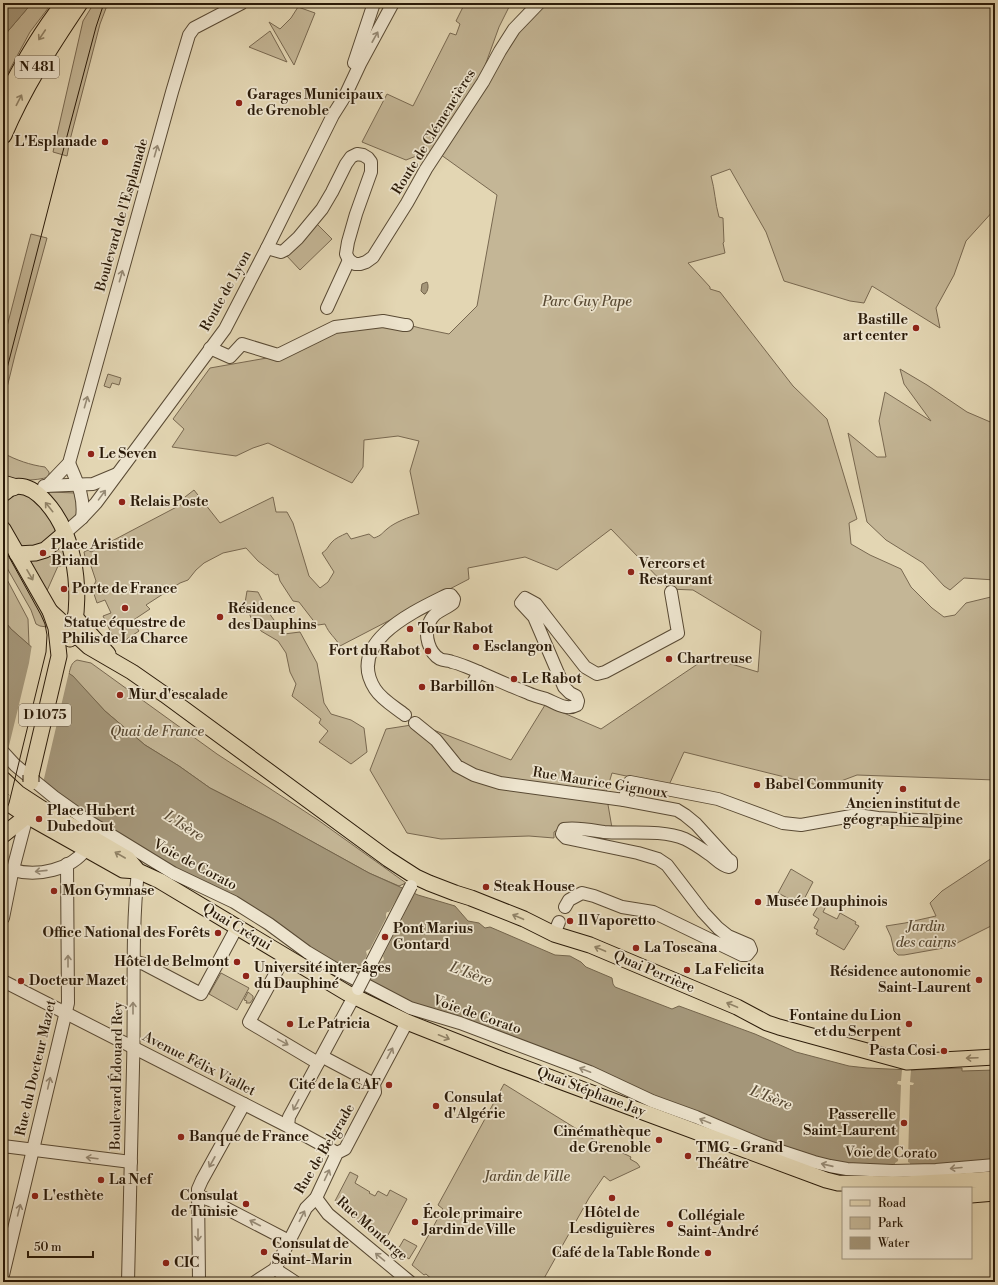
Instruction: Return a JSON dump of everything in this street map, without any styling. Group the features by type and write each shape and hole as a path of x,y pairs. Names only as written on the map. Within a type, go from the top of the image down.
{"highway":[{"name":"N 481","path":"3,104 37,41 65,3"},
{"name":"N 481","path":"3,136 11,117 48,48 79,3"}],"main road":[{"path":"12,488 42,498 55,514 65,533 45,550 35,553 17,554"},
{"name":"D 1075","path":"3,529 50,611 61,650 30,779 30,809"},
{"name":"D 1075","path":"61,650 70,641 75,617 76,586 73,560 65,533"},
{"path":"50,611 89,648 116,662 165,695 388,859 414,882"},
{"path":"75,617 116,662"},
{"path":"3,779 9,802 30,809 92,848"},
{"name":"D 1075","path":"9,802 30,779"},
{"path":"3,835 30,809"},
{"name":"Quai Créqui","path":"92,848 128,859 138,871 160,881 285,956 356,993"},
{"name":"Quai Perrière","path":"414,882 471,898 524,919 556,928 590,945 737,1007 767,1022 805,1035 907,1062 995,1057"},
{"name":"Quai Stéphane Jay","path":"356,993 407,1022 816,1177 838,1183 947,1185 995,1180"},
{"path":"972,1195 995,1193"}],"street":[{"name":"Boulevard de l'Esplanade","path":"69,463 189,35 194,28 242,3"},
{"path":"337,108 339,94 355,61 374,3"},
{"path":"337,108 345,96 360,64 393,3"},
{"name":"Route de Clémencières","path":"349,260 355,264 360,264 373,257 407,203 426,169 483,82 514,29 539,3"},
{"name":"Route de Lyon","path":"118,473 225,329 337,108"},
{"path":"267,248 280,252 289,247 310,225 322,209 351,157 357,154 368,158 371,162 371,172 348,242 346,254 349,260 327,308"},
{"path":"210,348 230,357 242,344 278,355 335,327 383,321 407,325"},
{"path":"47,486 69,463 81,492 83,508 82,518"},
{"path":"12,488 93,484 118,473"},
{"path":"65,533 96,503 118,473"},
{"path":"405,715 375,690 370,680 368,667 369,657 376,644 393,626 407,615 447,595 451,595 454,599 453,603 450,606 440,610 429,623 427,634 428,643 440,659 479,672 513,688 544,698 564,707 572,708 577,705 578,701 576,696 564,687 534,617 521,603 525,598 536,604 585,667 597,674 605,672 678,633 671,592"},
{"path":"473,683 479,672"},
{"name":"Rue Maurice Gignoux","path":"415,723 436,740 457,766 474,775 500,783 624,800 677,810 685,815 696,824 731,861 729,867 724,866 687,840 676,836 664,834 604,832 571,828 564,829 562,834 566,838 638,853 658,859 667,865 718,928 728,936 749,945 751,950 747,954 742,954 653,912 622,907 582,893 568,900 565,907"},
{"name":"Voie de Corato","path":"3,752 54,797 85,819 173,873 234,902 269,924 307,952 332,967 410,1008 460,1023 569,1064 600,1076 638,1096 696,1117 788,1154 818,1163 847,1169 892,1171 936,1170 995,1165"},
{"path":"624,800 630,782 718,799 783,823 801,825 857,815 878,818 937,821"},
{"path":"3,918 12,871 30,809"},
{"path":"12,871 30,872 58,868 92,848"},
{"name":"Rue du Docteur Mazet","path":"3,1275 68,1003 67,864"},
{"name":"Boulevard Édouard Rey","path":"128,1282 134,1047 133,961 138,871"},
{"path":"288,1126 289,1117 414,882"},
{"path":"133,961 144,964 201,994 237,927"},
{"path":"285,956 249,1022 320,1060 374,1084"},
{"name":"Avenue Félix Viallet","path":"3,981 288,1126 337,1153"},
{"name":"Rue de Belgrade","path":"275,1269 306,1208 316,1198 337,1153 345,1149 375,1092 374,1084 407,1022"},
{"path":"199,1282 198,1189 244,1104"},
{"path":"3,1146 131,1162"},
{"path":"199,1196 210,1200 289,1241"},
{"name":"Rue Montorge","path":"316,1198 328,1214 410,1282"},
{"path":"255,1282 275,1269 295,1282"}],"green space":[{"path":"32,3 52,3 30,32 3,82 3,37"},
{"path":"94,3 108,3 100,24 67,156 53,152 83,21"},
{"path":"465,3 511,3 499,27 482,74 429,157 424,153 406,160 362,142 387,94 413,106 450,33 456,35 460,24 456,21"},
{"name":"Parc Guy Pape","path":"541,3 995,3 995,209 966,241 954,275 936,308 940,328 872,286 864,303 850,301 784,281 766,232 730,169 711,176 719,217 723,218 723,243 725,253 688,263 710,287 710,289 720,292 793,386 827,419 857,519 849,523 851,544 870,555 901,569 911,587 932,608 944,617 955,615 966,603 995,596 995,780 857,775 825,787 684,752 669,785 612,773 606,793 612,828 568,823 554,832 554,838 529,836 441,839 407,833 370,770 386,729 418,724 511,760 545,705 601,729 708,657 758,672 761,631 693,590 669,589 611,529 557,570 525,557 468,568 469,579 340,646 325,624 316,624 299,602 293,601 280,581 278,574 276,575 258,561 246,548 223,553 204,563 188,580 180,583 146,605 150,609 132,621 139,631 124,641 115,641 103,616 111,613 105,600 97,603 93,591 95,590 94,585 96,581 88,557 85,557 84,552 88,550 91,552 188,501 185,497 194,490 220,523 273,497 276,512 287,512 293,523 309,576 320,588 328,582 334,572 322,553 338,537 347,533 351,539 369,534 374,538 390,526 419,514 410,471 419,441 398,436 364,440 363,467 352,483 268,443 236,456 172,447 184,429 173,419 210,368 284,355 368,319 390,320 449,334 477,306 497,195 437,152 514,29"},
{"path":"298,7 315,13 294,65 269,22 280,29 291,18"},
{"path":"270,31 287,62 249,47"},
{"path":"317,224 332,239 300,270 286,255"},
{"path":"31,234 47,238 3,404 3,342"},
{"path":"900,369 967,412 995,424 995,580 964,578 950,590 944,586 923,563 886,540 867,522 848,433 877,457 886,457 879,421 885,392 931,421 904,384"},
{"path":"108,374 121,378 119,385 112,383 110,388 104,386"},
{"path":"3,453 23,462 45,467 49,472 49,477 26,480 3,478"},
{"path":"49,492 76,493 78,515 70,522 68,521"},
{"path":"16,493 26,494 35,501 44,511 55,528 56,533 46,544 25,548 18,544 3,519 3,505 5,501"},
{"path":"3,539 49,622 47,627 36,624 31,610 3,561"},
{"path":"61,542 66,555 67,566 58,566 46,593 26,559"},
{"path":"3,572 28,619 29,645 11,629 3,619"},
{"path":"247,591 258,592 269,613 284,634 300,632 317,663 324,703 331,714 351,720 364,728 367,752 351,764 319,742 328,731 319,723 321,719 292,696 296,684 290,672 286,653 278,641 261,631 252,620 245,603"},
{"name":"Quai de France","path":"77,660 91,663 217,754 318,820 406,883 399,886 369,873 275,821 210,788 179,766 145,745 105,711 69,673 72,664"},
{"name":"Jardin des cairns","path":"995,856 995,924 949,947 904,955 898,955 894,951 891,937 886,926 936,916 930,903 942,891"},
{"path":"791,869 813,882 801,905 778,893"},
{"path":"820,903 826,906 823,912 837,919 840,913 856,922 855,924 859,926 844,950 816,934 818,930 814,928 819,919 813,915"},
{"path":"221,973 249,988 237,1010 209,994"},
{"path":"248,992 253,996 253,999 250,1003 246,1003 247,1001 244,1000"},
{"name":"Jardin de Ville","path":"504,1084 601,1144 631,1157 630,1159 637,1163 640,1167 610,1181 604,1176 589,1198 542,1282 435,1282 412,1265 443,1209 438,1205"},
{"path":"350,1172 358,1176 355,1183 375,1196 378,1191 387,1196 390,1190 407,1199 388,1235 382,1241 335,1201"},
{"path":"404,1239 417,1246 409,1259 397,1251"}],"water":[{"path":"3,3 32,3 3,37"},
{"path":"427,282 428,288 424,294 421,291 422,284"},
{"name":"L'Isère","path":"3,619 11,629 43,657 73,676 105,711 145,745 179,766 210,788 275,821 369,873 418,895 455,906 468,921 479,923 485,928 490,927 555,955 570,956 581,962 586,967 612,978 615,987 672,1009 679,1006 755,1034 796,1052 849,1066 867,1068 911,1070 962,1068 962,1071 995,1070 995,1162 912,1169 822,1162 412,1007 97,823 12,757 3,746"}],"pier":[{"path":"32,644 44,655 69,672 43,783 7,754 29,663"},
{"name":"Pont Marius Gontard","path":"404,886 416,892 402,919 403,923 399,925 383,956 384,960 380,962 368,984 356,978 367,955 366,951 370,949 386,918 387,912 389,912"},
{"name":"Passerelle Saint-Laurent","path":"902,1070 911,1070 910,1082 914,1083 913,1085 910,1085 908,1162 910,1165 895,1165 898,1161 901,1085 897,1084 898,1081 901,1081"}],"tram line":[{"path":"3,384 62,155 96,27 104,3"},
{"path":"3,546 41,615 45,624 47,635 46,652 9,803 3,818"}],"place":[{"name":"Garages Municipaux de Grenoble","path":"239,103"},
{"name":"L'Esplanade","path":"105,142"},
{"name":"Bastille art center","path":"916,328"},
{"name":"Le Seven","path":"91,454"},
{"name":"Relais Poste","path":"122,502"},
{"name":"Place Aristide Briand","path":"43,553"},
{"name":"Vercors et Restaurant","path":"631,572"},
{"name":"Porte de France","path":"64,589"},
{"name":"Statue équestre de Philis de La Charce","path":"125,608"},
{"name":"Résidence des Dauphins","path":"220,617"},
{"name":"Tour Rabot","path":"410,629"},
{"name":"Esclangon","path":"476,647"},
{"name":"Fort du Rabot","path":"428,651"},
{"name":"Chartreuse","path":"669,659"},
{"name":"Le Rabot","path":"514,679"},
{"name":"Barbillon","path":"422,687"},
{"name":"Mur d'escalade","path":"120,695"},
{"name":"Babel Community","path":"757,785"},
{"name":"Ancien institut de géographie alpine","path":"903,789"},
{"name":"Place Hubert Dubedout","path":"39,819"},
{"name":"Steak House","path":"486,887"},
{"name":"Mon Gymnase","path":"54,891"},
{"name":"Musée Dauphinois","path":"758,902"},
{"name":"Il Vaporetto","path":"570,921"},
{"name":"Office National des Forêts","path":"218,933"},
{"name":"Pont Marius Gontard","path":"385,937"},
{"name":"La Toscana","path":"636,948"},
{"name":"Hôtel de Belmont","path":"237,962"},
{"name":"La Felicita","path":"687,970"},
{"name":"Université inter-âges du Dauphiné","path":"246,976"},
{"name":"Résidence autonomie Saint-Laurent","path":"979,980"},
{"name":"Docteur Mazet","path":"21,981"},
{"name":"Le Patricia","path":"290,1024"},
{"name":"Fontaine du Lion et du Serpent","path":"909,1024"},
{"name":"Pasta Cosi","path":"944,1051"},
{"name":"Cité de la CAF","path":"389,1085"},
{"name":"Consulat d'Algérie","path":"436,1106"},
{"name":"Passerelle Saint-Laurent","path":"904,1123"},
{"name":"Banque de France","path":"181,1137"},
{"name":"Cinémathèque de Grenoble","path":"659,1140"},
{"name":"TMG - Grand Théâtre","path":"688,1156"},
{"name":"La Nef","path":"101,1180"},
{"name":"L'esthète","path":"35,1196"},
{"name":"Hôtel de Lesdiguières","path":"612,1198"},
{"name":"Consulat de Tunisie","path":"246,1204"},
{"name":"École primaire Jardin de Ville","path":"415,1222"},
{"name":"Collégiale Saint-André","path":"670,1224"},
{"name":"Consulat de Saint-Marin","path":"264,1252"},
{"name":"Café de la Table Ronde","path":"708,1253"},
{"name":"CIC","path":"166,1263"}]}
